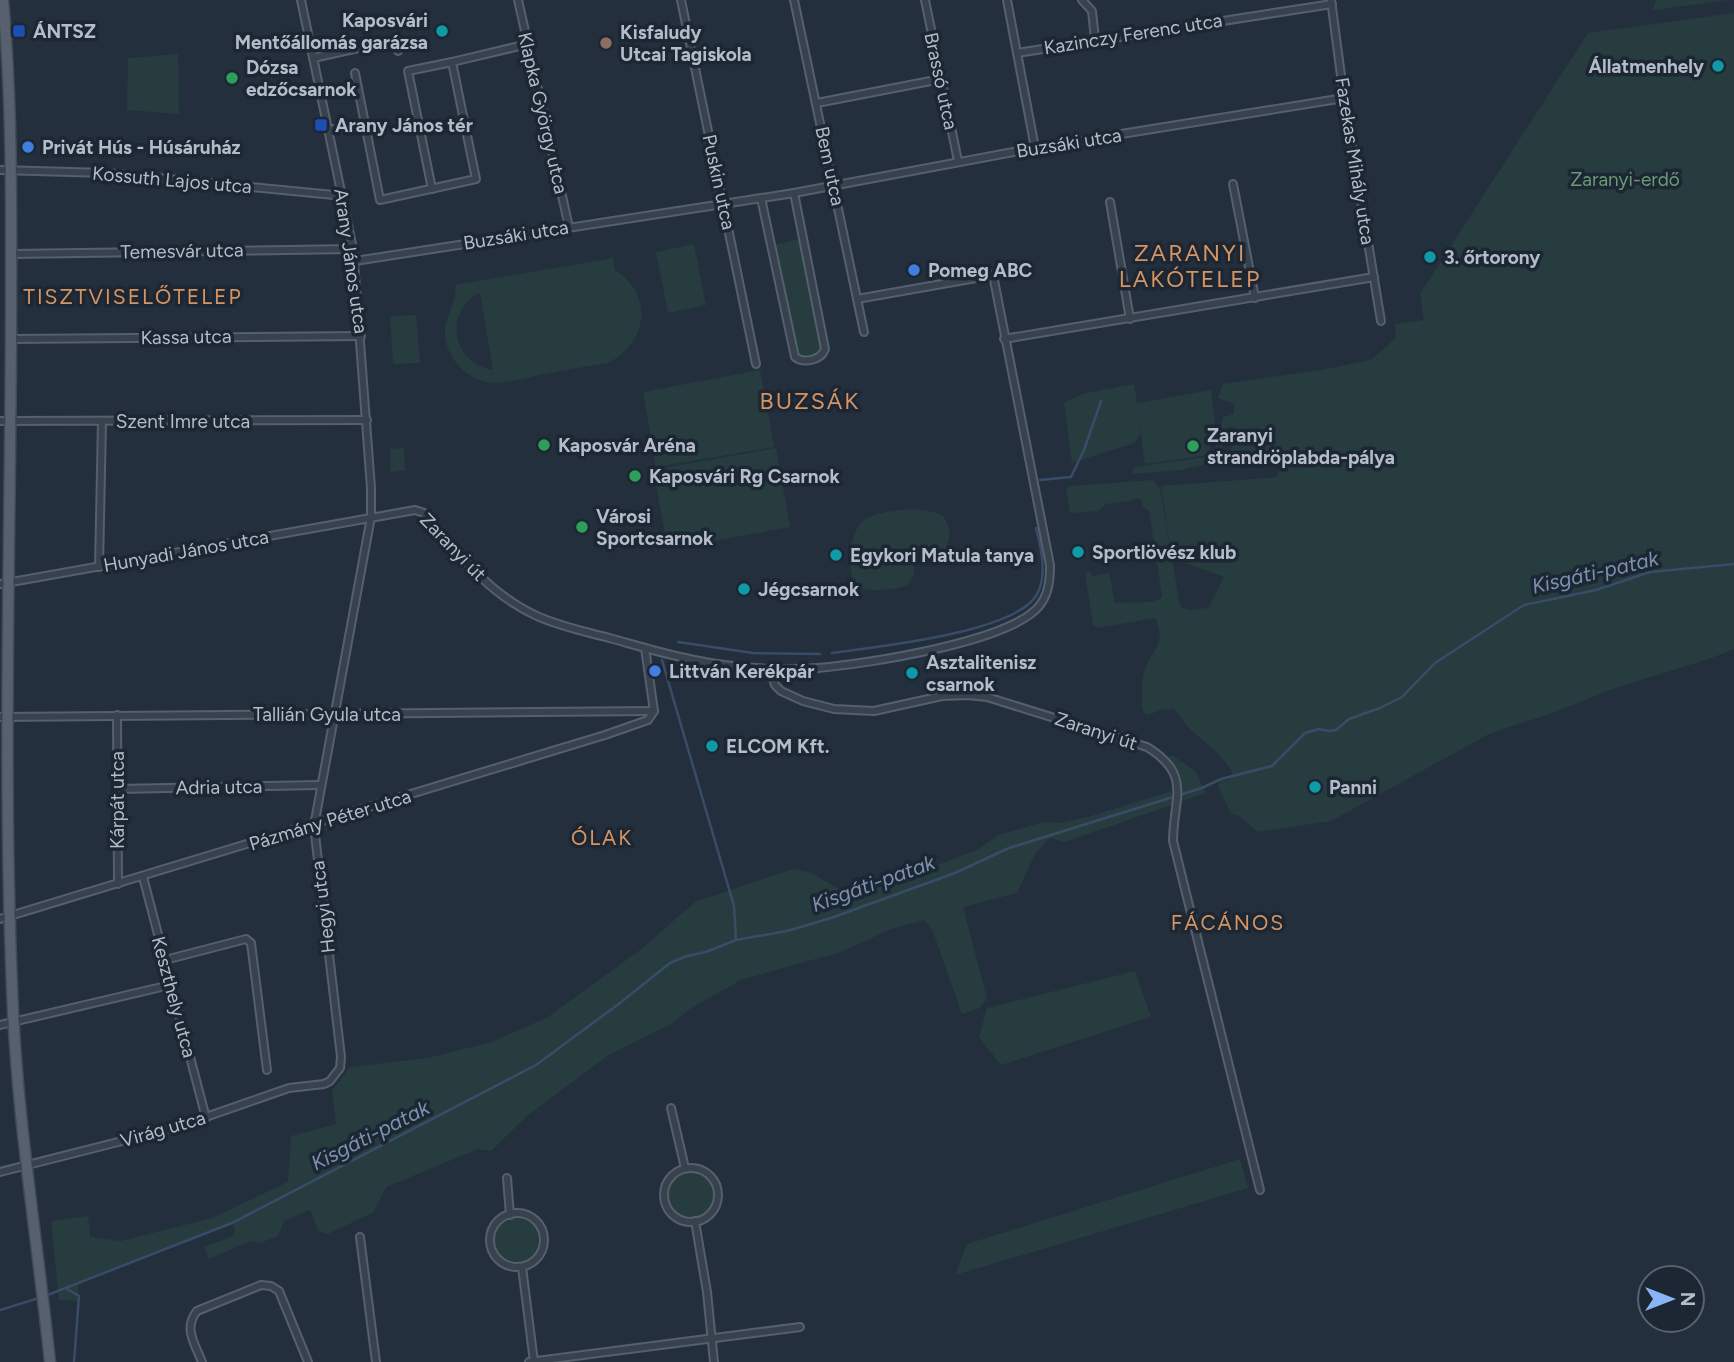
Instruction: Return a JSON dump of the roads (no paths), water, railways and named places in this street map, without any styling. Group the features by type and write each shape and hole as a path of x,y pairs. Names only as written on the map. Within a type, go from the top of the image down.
{"main road":[{"path":"3,0 9,77 5,170 11,254 5,421 5,918 13,1021 50,1362"}],"street":[{"name":"Arany János utca","path":"300,0 344,196 355,261 371,517"},
{"name":"Klapka György utca","path":"518,0 569,227"},
{"name":"Puskin utca","path":"681,0 756,364"},
{"name":"Bem utca","path":"794,0 864,332"},
{"name":"Brassó utca","path":"925,0 958,162"},
{"path":"1007,0 1035,148"},
{"path":"1082,0 1091,11 1096,39"},
{"name":"Kazinczy Ferenc utca","path":"1017,53 1332,2"},
{"name":"Fazekas Mihály utca","path":"1332,2 1344,98 1381,321"},
{"path":"313,58 396,40 398,51"},
{"path":"432,189 408,71 528,44"},
{"path":"355,73 380,200 477,179 452,62"},
{"path":"817,103 941,79"},
{"name":"Buzsáki utca","path":"355,261 794,193 1035,148 1344,98"},
{"path":"329,131 364,124"},
{"name":"Kossuth Lajos utca","path":"5,170 106,173 344,196"},
{"path":"1233,184 1255,298"},
{"path":"761,198 794,357 806,360 818,358 823,355 825,349 794,193"},
{"path":"1110,202 1130,319"},
{"name":"Temesvár utca","path":"11,254 353,249"},
{"name":"Zaranyi út","path":"371,517 420,511 476,574 519,607 556,624 708,663 815,668 857,663 965,641 1018,622 1039,606 1050,580 1050,565 993,275 857,299"},
{"path":"1004,339 1374,277"},
{"name":"Kassa utca","path":"10,339 361,336"},
{"name":"Szent Imre utca","path":"5,421 367,420"},
{"path":"99,567 102,422"},
{"name":"Hunyadi János utca","path":"5,583 371,517"},
{"name":"Hegyi utca","path":"324,1084 330,1081 340,1068 341,1056 314,825 371,517"},
{"path":"645,648 654,711"},
{"name":"Zaranyi út","path":"771,668 775,685 790,697 835,709 874,711 955,695 987,698 1147,747 1163,757 1172,771 1177,789 1173,841 1260,1190"},
{"name":"Tallián Gyula utca","path":"4,717 654,711"},
{"name":"Pázmány Péter utca","path":"5,918 605,735 648,720 654,711"},
{"name":"Kárpát utca","path":"117,715 118,884"},
{"name":"Adria utca","path":"117,789 321,785"},
{"name":"Keszthely utca","path":"143,877 206,1118"},
{"path":"165,960 246,939 251,943 267,1070"},
{"path":"0,1025 170,985"},
{"name":"Virág utca","path":"0,1172 206,1118 289,1088 324,1084"},
{"path":"671,1108 685,1168"},
{"path":"685,1168 695,1168 711,1177 718,1194 712,1212 695,1221 679,1219 672,1214 664,1200 664,1192 671,1177 685,1168"},
{"path":"507,1178 510,1214"},
{"path":"521,1213 529,1216 541,1227 544,1236 542,1252 530,1264 522,1267 505,1265 494,1253 491,1245 493,1229 510,1214 521,1213"},
{"path":"695,1221 707,1292 714,1362"},
{"path":"360,1237 376,1362"},
{"path":"522,1267 532,1362 800,1326"},
{"path":"202,1362 189,1330 190,1319 197,1311 261,1285 271,1286 279,1291 309,1362"}],"waterway":[{"path":"1040,480 1071,477 1084,450 1101,401"},
{"path":"832,653 910,642 973,629 1022,609 1036,596 1042,580 1040,544 1036,528"},
{"name":"Kisgáti-patak","path":"45,1296 232,1223 536,1065 670,963 736,940 787,931 831,918 955,873 1009,848 1202,788 1221,779 1272,766 1305,733 1319,729 1336,730 1349,719 1402,697 1435,663 1524,605 1596,590 1650,572 1734,564"},
{"path":"678,642 753,653 820,654"},
{"path":"662,660 734,906 736,940"},
{"path":"67,1289 79,1296 74,1362"},
{"name":"Kisgáti-patak","path":"0,1310 39,1298"}],"place":[{"name":"ÁNTSZ","path":"19,31"},
{"name":"Kaposvári Mentőállomás garázsa","path":"442,31"},
{"name":"Kisfaludy Utcai Tagiskola","path":"606,43"},
{"name":"Állatmenhely","path":"1718,66"},
{"name":"Dózsa edzőcsarnok","path":"232,78"},
{"name":"Arany János tér","path":"321,125"},
{"name":"Privát Hús - Húsáruház","path":"28,147"},
{"name":"3. őrtorony","path":"1430,257"},
{"name":"Pomeg ABC","path":"914,270"},
{"name":"Kaposvár Aréna","path":"544,445"},
{"name":"Zaranyi strandröplabda-pálya","path":"1193,446"},
{"name":"Kaposvári Rg Csarnok","path":"635,476"},
{"name":"Városi Sportcsarnok","path":"582,527"},
{"name":"Sportlövész klub","path":"1078,552"},
{"name":"Egykori Matula tanya","path":"836,555"},
{"name":"Jégcsarnok","path":"744,589"},
{"name":"Littván Kerékpár","path":"655,671"},
{"name":"Asztalitenisz csarnok","path":"912,673"},
{"name":"ELCOM Kft.","path":"712,746"},
{"name":"Panni","path":"1315,787"}],"district":[{"name":"ZARANYI LAKÓTELEP","path":"1190,266"},
{"name":"TISZTVISELŐTELEP","path":"133,296"},
{"name":"BUZSÁK","path":"810,401"},
{"name":"ÓLAK","path":"602,837"},
{"name":"FÁCÁNOS","path":"1228,922"}],"park label":[{"name":"Zaranyi-erdő","path":"1625,179"}]}
